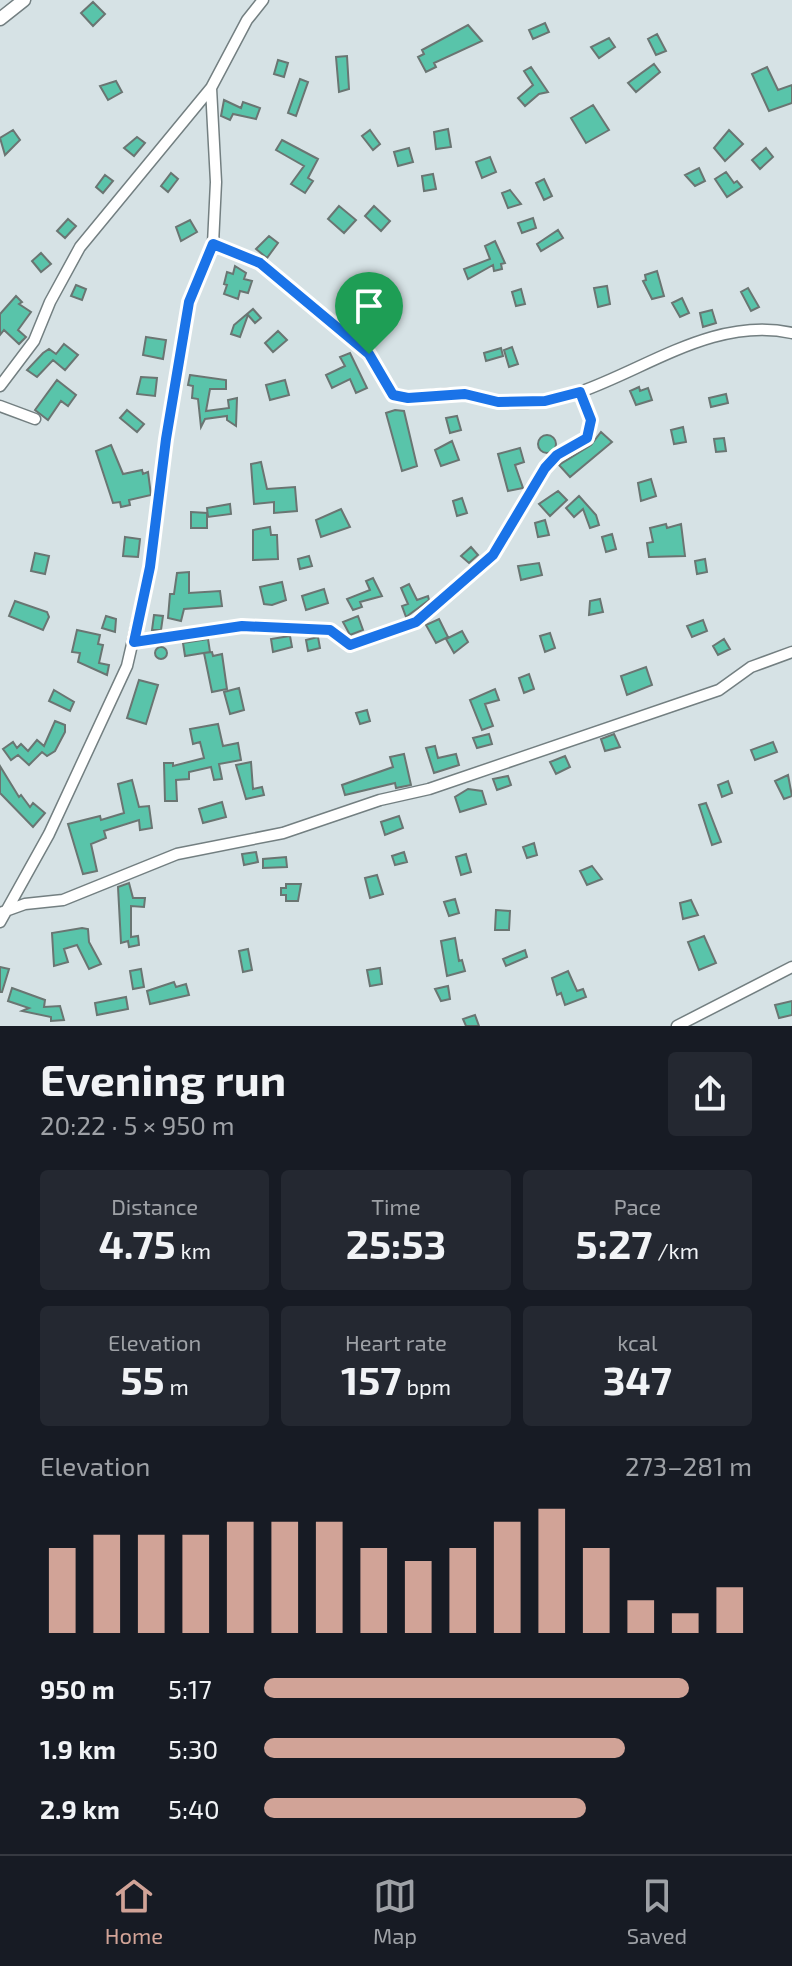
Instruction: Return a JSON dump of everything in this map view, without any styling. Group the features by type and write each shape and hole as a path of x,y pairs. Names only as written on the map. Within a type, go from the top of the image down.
{"street":[{"path":"0,19 24,0"},
{"path":"0,386 34,341 50,302 80,247 211,88 247,20 263,0"},
{"path":"0,922 49,834 127,666 134,642 150,567 166,439 189,302 213,244 216,182 211,88"},
{"path":"213,244 260,263 369,354 393,395 408,398 465,394 498,402 545,401 580,392 637,366 740,329 765,327 792,333"},
{"path":"134,642 242,626 330,630 350,645 416,622 493,555 545,468 557,455 587,438 591,420 580,392"},
{"path":"0,406 35,419"},
{"path":"4,911 63,900 177,854 283,833 380,800 429,789 719,690 751,667 792,652"},
{"path":"677,1026 792,967"}],"building":[{"path":"93,2 105,14 93,26 81,13"},
{"path":"545,23 549,32 533,39 529,30"},
{"path":"468,25 482,41 434,63 436,67 426,72 418,57 424,54 422,50"},
{"path":"657,34 666,51 656,55 648,39"},
{"path":"609,38 615,47 599,58 591,47"},
{"path":"347,56 349,89 339,92 336,57"},
{"path":"278,60 288,63 284,77 274,74"},
{"path":"654,64 660,72 636,92 628,83"},
{"path":"531,67 548,92 539,94 525,106 518,98 533,85 524,71"},
{"path":"767,67 778,90 792,85 792,103 769,111 752,74"},
{"path":"300,79 308,82 296,116 288,113"},
{"path":"116,81 122,92 108,100 100,86"},
{"path":"224,100 241,108 243,102 260,108 256,119 233,114 230,120 221,116"},
{"path":"593,105 609,130 586,143 571,118"},
{"path":"448,129 451,147 436,149 434,132"},
{"path":"13,130 20,140 5,155 0,138"},
{"path":"370,130 380,144 373,150 362,136"},
{"path":"729,130 743,144 725,161 714,148"},
{"path":"137,137 145,143 134,156 124,148"},
{"path":"282,140 318,159 308,178 313,181 305,193 291,184 304,166 276,150"},
{"path":"409,148 413,162 398,166 394,152"},
{"path":"766,148 773,157 760,169 752,160"},
{"path":"490,157 496,172 482,178 476,162"},
{"path":"699,168 705,181 695,186 685,175"},
{"path":"726,172 734,183 737,181 742,187 727,197 715,179"},
{"path":"171,173 178,179 168,192 161,186"},
{"path":"433,174 436,189 424,191 422,176"},
{"path":"105,175 113,181 103,193 96,187"},
{"path":"544,179 552,196 544,200 536,183"},
{"path":"510,190 521,204 508,208 502,193"},
{"path":"339,206 356,220 344,233 328,219"},
{"path":"374,206 390,221 381,231 365,216"},
{"path":"533,218 536,228 522,233 518,223"},
{"path":"68,219 76,226 65,238 57,231"},
{"path":"190,220 197,232 181,241 176,227"},
{"path":"558,230 563,238 541,251 537,244"},
{"path":"269,236 278,243 267,258 256,249"},
{"path":"495,241 505,263 501,264 502,269 494,271 493,265 468,279 464,269 490,259 485,246"},
{"path":"41,253 51,264 41,272 32,261"},
{"path":"235,266 246,273 244,279 252,281 248,293 240,291 238,299 224,294 227,272 233,274"},
{"path":"657,271 664,296 652,299 643,281 646,280 645,275"},
{"path":"76,285 86,289 82,300 71,296"},
{"path":"607,286 610,304 598,307 594,288"},
{"path":"748,288 759,307 751,311 741,292"},
{"path":"521,289 525,304 516,306 512,292"},
{"path":"16,296 22,302 19,304 31,312 18,330 26,337 19,344 4,330 0,335 0,314"},
{"path":"682,298 689,313 680,317 672,303"},
{"path":"253,309 261,318 255,323 248,315 240,337 231,334 234,325"},
{"path":"712,310 716,323 703,327 700,313"},
{"path":"278,331 287,340 273,352 265,343"},
{"path":"146,337 166,340 163,359 143,355"},
{"path":"64,344 78,355 65,370 53,360 37,377 27,370 43,353 49,349 56,354"},
{"path":"512,347 518,364 509,367 504,350"},
{"path":"501,348 503,356 486,361 484,353"},
{"path":"350,353 367,388 356,393 350,379 332,388 326,375 345,366 340,357"},
{"path":"190,375 226,380 226,389 210,389 206,411 229,408 228,400 237,398 236,426 227,420 227,416 205,419 201,427 198,399 192,398 193,386 188,385"},
{"path":"141,377 157,378 155,396 137,394"},
{"path":"57,380 76,395 68,406 61,401 48,420 35,410"},
{"path":"285,380 289,395 270,400 266,385"},
{"path":"639,387 640,391 648,388 652,400 636,405 630,391"},
{"path":"726,394 728,403 711,407 709,398"},
{"path":"127,410 144,424 137,432 120,418"},
{"path":"404,411 417,466 402,471 386,413"},
{"path":"457,416 461,430 450,433 446,418"},
{"path":"683,427 686,442 674,444 671,430"},
{"path":"601,432 612,442 570,477 559,465 591,445"},
{"path":"547,435 556,444 547,453 538,444"},
{"path":"724,438 726,451 716,452 714,439"},
{"path":"452,441 459,460 441,466 435,450"},
{"path":"111,445 123,474 142,470 143,474 148,472 151,495 129,500 130,505 121,507 120,502 113,503 96,451"},
{"path":"520,448 524,462 515,465 523,488 508,491 498,454"},
{"path":"261,462 267,489 295,487 297,511 274,513 274,502 254,504 251,464"},
{"path":"651,479 656,496 641,501 638,483"},
{"path":"558,491 567,500 550,516 539,504"},
{"path":"579,496 596,515 599,525 590,528 583,509 574,517 566,508"},
{"path":"462,498 467,513 457,516 453,501"},
{"path":"230,504 231,514 208,517 207,508"},
{"path":"341,509 350,527 321,537 316,520"},
{"path":"191,512 207,513 207,528 191,528"},
{"path":"545,520 549,535 538,537 535,523"},
{"path":"666,524 667,528 681,524 685,556 649,557 647,543 653,542 650,528"},
{"path":"270,527 271,535 277,535 278,559 253,560 253,530"},
{"path":"612,534 616,549 606,552 602,537"},
{"path":"125,537 140,539 138,557 123,556"},
{"path":"471,547 478,555 469,563 461,556"},
{"path":"35,553 49,556 45,574 31,571"},
{"path":"309,556 312,566 300,569 298,559"},
{"path":"705,559 707,572 697,574 695,561"},
{"path":"539,563 542,575 521,580 518,566"},
{"path":"189,572 189,593 220,591 222,606 184,609 181,621 168,618 170,594 174,594 177,573"},
{"path":"373,578 382,596 360,602 362,607 353,610 347,599 370,590 366,581"},
{"path":"282,582 286,600 272,605 264,604 260,587"},
{"path":"409,584 417,600 428,596 429,600 406,617 402,606 408,604 401,588"},
{"path":"324,589 328,603 306,610 302,596"},
{"path":"600,599 603,612 589,615 590,601"},
{"path":"15,601 47,612 49,617 43,630 9,616"},
{"path":"154,615 163,616 161,630 152,630"},
{"path":"106,616 116,619 115,632 102,628"},
{"path":"358,616 363,630 350,635 343,622"},
{"path":"439,619 448,637 436,643 426,625"},
{"path":"703,620 707,631 692,637 687,626"},
{"path":"77,630 100,635 98,644 103,645 99,663 109,665 107,675 78,662 80,653 72,652"},
{"path":"462,631 468,642 454,653 446,639"},
{"path":"550,633 555,648 545,652 540,636"},
{"path":"290,636 292,647 273,652 271,639"},
{"path":"318,637 320,648 308,651 306,640"},
{"path":"208,639 210,652 185,656 183,643"},
{"path":"724,639 730,649 718,655 713,646"},
{"path":"156,648 166,648 166,658 156,658"},
{"path":"212,652 213,656 222,654 227,689 212,692 204,653"},
{"path":"646,667 652,685 627,695 621,676"},
{"path":"529,674 534,689 524,693 519,678"},
{"path":"139,680 158,685 146,724 127,718"},
{"path":"239,688 244,710 230,714 224,692"},
{"path":"495,689 499,700 485,704 493,726 482,730 470,700"},
{"path":"54,690 74,702 70,711 49,701"},
{"path":"367,710 370,721 360,724 356,713"},
{"path":"55,721 65,725 65,732 55,751 47,756 42,752 29,765 18,755 11,760 3,749 13,742 17,748 21,744 28,751 37,740 44,746"},
{"path":"218,724 223,746 238,743 241,760 219,764 222,779 214,780 211,767 189,772 189,779 176,780 177,801 165,801 164,763 173,763 173,766 204,758 200,742 193,744 190,729"},
{"path":"489,734 492,744 477,748 473,738"},
{"path":"614,734 620,747 605,751 601,739"},
{"path":"773,742 777,752 755,760 751,750"},
{"path":"435,746 438,758 456,754 459,765 434,773 426,748"},
{"path":"404,754 411,785 396,788 395,783 345,795 342,785 393,767 390,757"},
{"path":"565,756 570,767 556,774 550,762"},
{"path":"251,762 253,789 262,787 264,795 246,799 236,765"},
{"path":"0,766 19,797 21,795 30,807 33,803 45,813 33,827 0,793"},
{"path":"788,775 792,796 784,799 775,781"},
{"path":"508,776 511,785 497,790 493,779"},
{"path":"132,780 139,807 149,806 152,828 140,830 139,820 104,831 106,838 91,844 97,871 83,874 68,824 100,816 101,820 124,813 118,784"},
{"path":"728,781 732,793 722,797 718,785"},
{"path":"468,789 482,791 486,804 460,812 455,797"},
{"path":"222,802 226,817 203,823 199,809"},
{"path":"706,803 721,842 712,845 699,805"},
{"path":"399,816 403,828 385,835 381,822"},
{"path":"534,843 537,855 527,858 523,847"},
{"path":"256,852 258,862 244,865 242,854"},
{"path":"404,852 407,862 395,865 392,856"},
{"path":"466,854 471,872 461,875 456,857"},
{"path":"286,857 287,867 263,868 263,859"},
{"path":"592,866 602,879 587,885 580,871"},
{"path":"377,875 383,894 370,898 365,878"},
{"path":"129,883 133,898 145,898 144,907 131,906 131,937 138,936 139,945 129,947 128,941 121,943 118,887"},
{"path":"286,884 301,884 298,901 286,901 286,895 281,895 281,888 286,888"},
{"path":"455,899 459,913 449,916 444,902"},
{"path":"691,900 698,915 683,919 680,903"},
{"path":"496,910 510,911 509,930 495,930"},
{"path":"88,929 89,942 101,964 89,969 77,945 64,949 68,962 54,966 52,933"},
{"path":"704,936 716,963 699,970 688,942"},
{"path":"455,938 459,961 462,960 465,971 447,976 441,941"},
{"path":"248,949 252,970 243,972 239,951"},
{"path":"525,950 527,957 506,966 503,959"},
{"path":"0,967 9,969 2,992 0,992"},
{"path":"380,968 382,984 370,986 367,970"},
{"path":"141,969 144,987 133,989 130,971"},
{"path":"568,971 577,991 583,989 586,997 565,1005 561,993 557,995 552,978"},
{"path":"174,982 176,987 186,984 189,995 150,1004 147,991"},
{"path":"448,986 450,999 441,1001 435,989"},
{"path":"12,988 45,1000 44,1007 60,1006 64,1020 51,1021 51,1017 22,1011 29,1008 8,1001"},
{"path":"126,997 128,1009 97,1015 95,1003"},
{"path":"792,1001 792,1015 779,1018 775,1005"},
{"path":"475,1015 479,1026 466,1026 463,1019"}],"route":[{"path":"213,244 260,263 369,354 393,395 408,398 465,394 498,402 545,401 580,392 591,420 587,438 557,455 545,468 493,555 416,622 350,645 330,630 242,626 134,642 150,567 166,439 189,302 213,244"}]}
